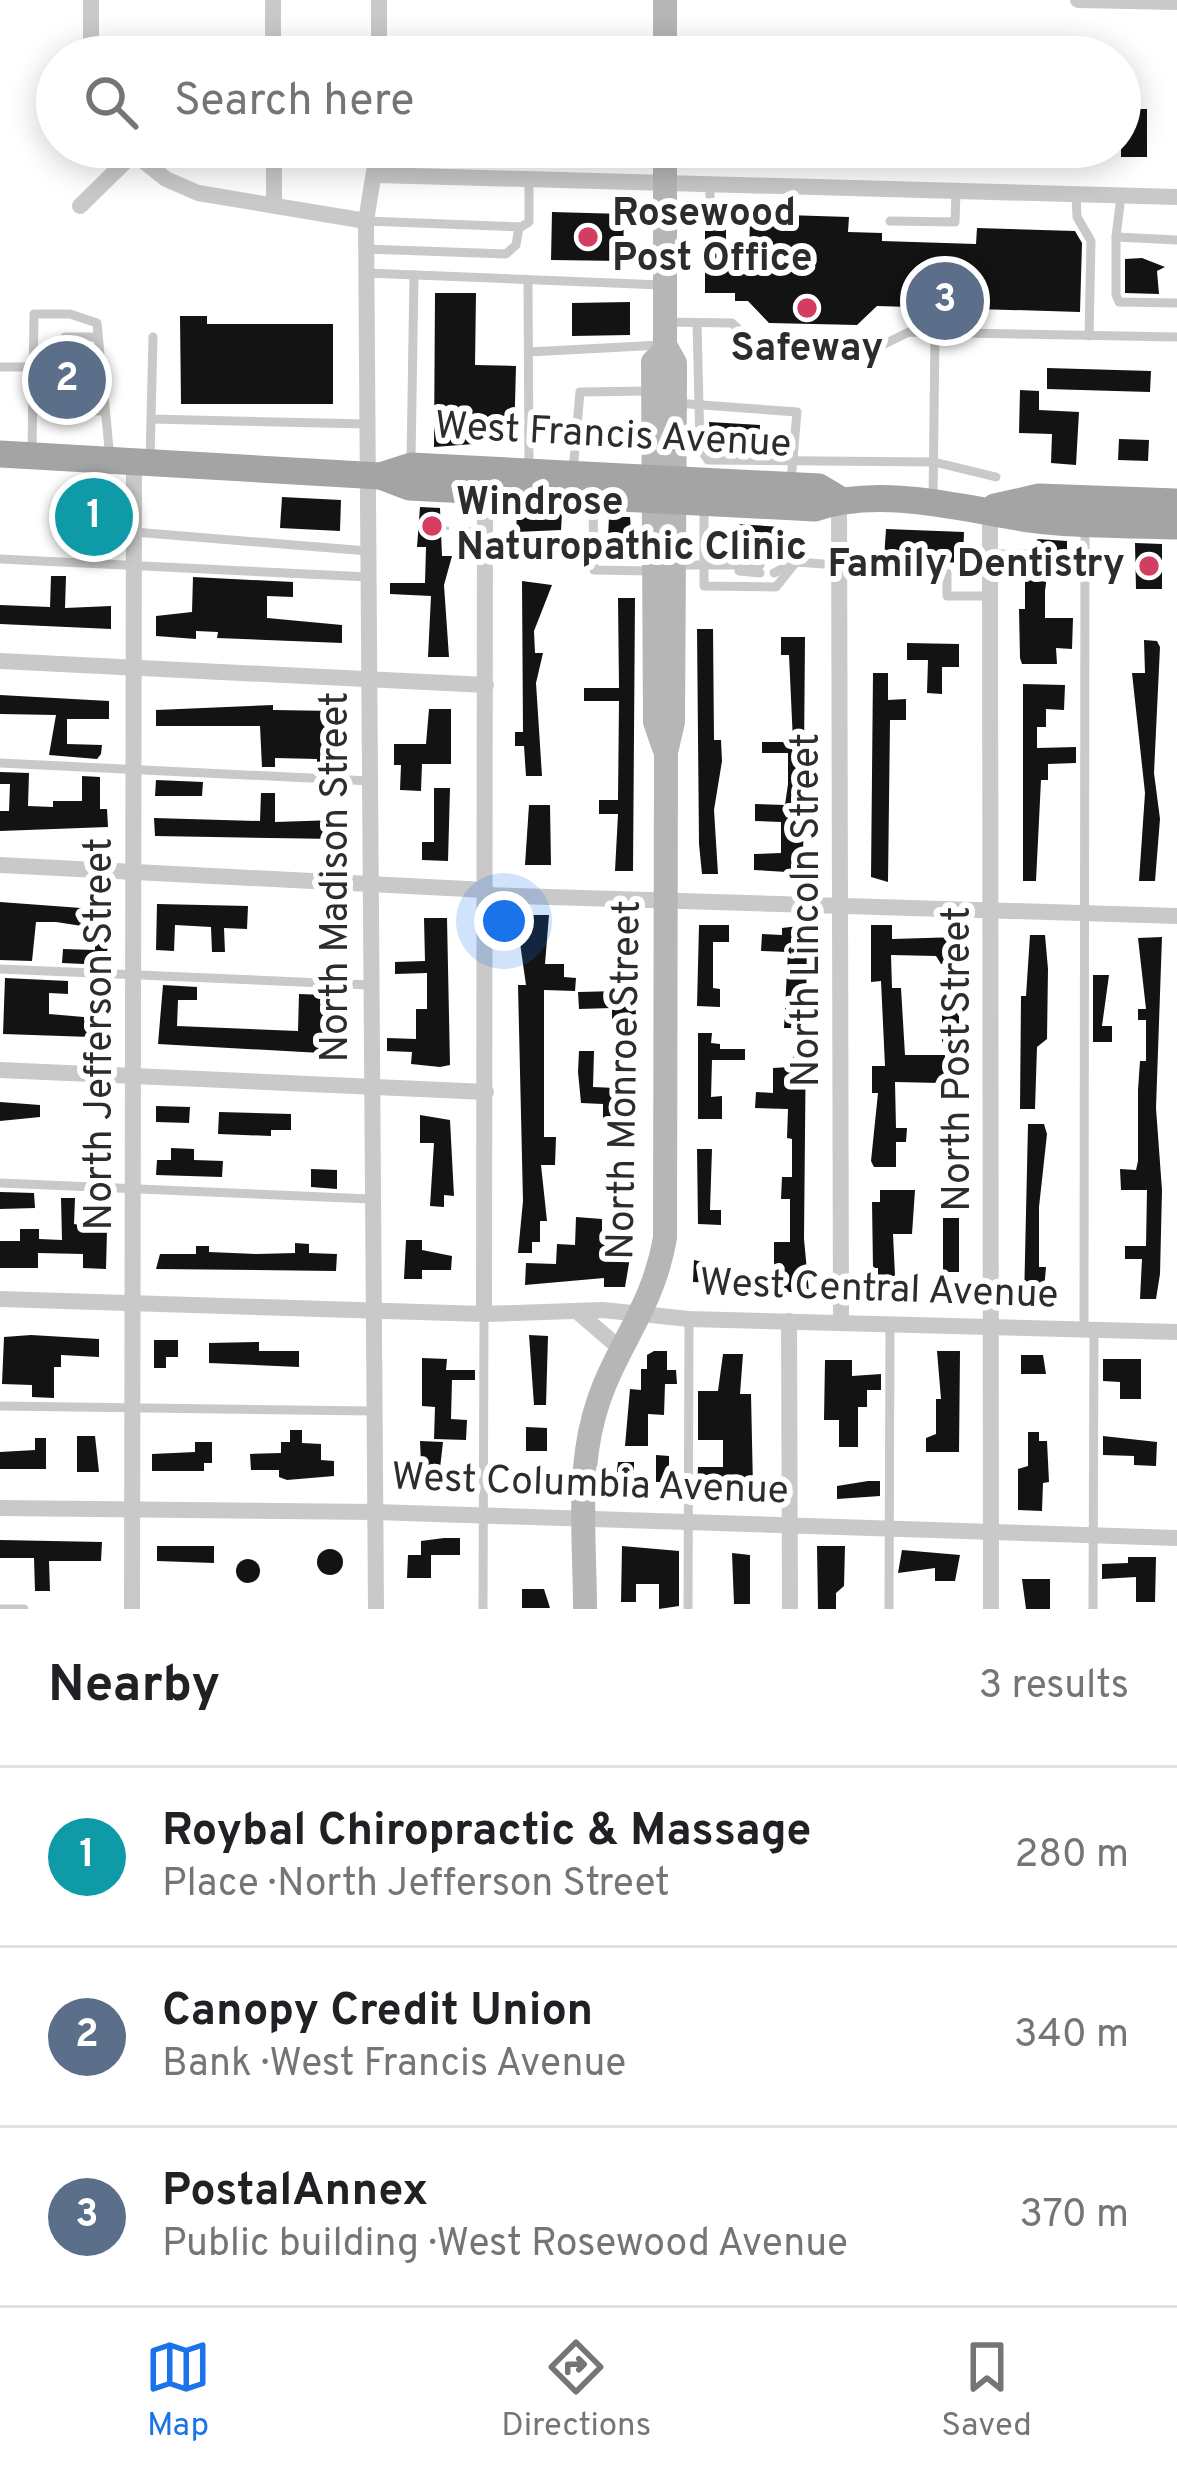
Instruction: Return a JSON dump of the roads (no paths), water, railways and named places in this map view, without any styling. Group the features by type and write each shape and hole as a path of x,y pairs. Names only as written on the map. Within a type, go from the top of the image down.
{"main road":[{"path":"665,0 665,36"},
{"name":"North Monroe Street","path":"585,1609 585,1520 593,1418 658,1283 665,1238 666,752 673,722 664,568 672,492 675,363 665,339 665,168"},
{"name":"West Francis Avenue","path":"0,454 374,475 409,487 484,491 583,486 814,508 839,499 991,508 1036,520 1177,526"},
{"name":"West Francis Avenue","path":"374,475 411,466 529,474 583,486"},
{"name":"West Francis Avenue","path":"672,492 791,485 819,487 839,499"},
{"name":"West Francis Avenue","path":"991,508 1039,497 1177,502"}],"street":[{"path":"91,0 92,36"},
{"path":"273,0 274,36"},
{"path":"379,0 379,36"},
{"path":"1078,0 1177,2"},
{"path":"80,206 114,168"},
{"path":"156,168 198,193 274,202 366,221"},
{"path":"274,168 274,202"},
{"name":"North Madison Street","path":"376,1609 369,985 369,551 374,475 367,424 366,221 377,168"},
{"path":"377,175 1177,197"},
{"name":"North Jefferson Street","path":"131,460 132,1609"},
{"path":"484,491 484,1314"},
{"name":"North Lincoln Street","path":"839,499 841,1321"},
{"name":"North Post Street","path":"991,508 992,1609"},
{"path":"0,661 486,685"},
{"path":"0,865 666,900 1177,916"},
{"path":"0,1070 486,1092"},
{"name":"West Central Avenue","path":"0,1298 484,1314 603,1310 689,1318 1177,1332"},
{"path":"580,1314 623,1351"},
{"path":"789,1321 790,1609"},
{"name":"West Columbia Avenue","path":"0,1508 375,1512 1177,1538"}],"lane":[{"path":"366,221 519,227 529,222 529,179"},
{"path":"710,184 710,218"},
{"path":"890,221 955,222 956,192"},
{"path":"1076,194 1077,217 1091,233 1089,336"},
{"path":"1121,196 1116,237 1119,302 1177,303"},
{"path":"366,249 506,254 516,245 519,227"},
{"path":"1116,237 1177,240"},
{"path":"366,273 665,285"},
{"path":"411,466 414,275"},
{"path":"528,283 529,474"},
{"path":"32,455 34,314 70,314 98,323 103,411 131,460"},
{"path":"529,352 665,339 697,323 732,323 760,350 868,352 909,332 1177,338"},
{"path":"697,323 675,400 708,460 760,463 790,457 934,462 996,478"},
{"path":"933,505 935,332"},
{"path":"34,336 47,336"},
{"path":"65,337 98,338"},
{"path":"131,460 152,418 153,337"},
{"path":"0,367 33,367"},
{"path":"760,566 594,570 583,486 580,392 675,400 730,411 797,412 791,485"},
{"path":"33,410 103,411"},
{"path":"152,418 367,424"},
{"path":"672,492 704,566 704,586 776,586 796,562"},
{"path":"1085,522 1084,912 1093,1609"},
{"path":"134,532 369,551"},
{"path":"991,554 1027,554"},
{"path":"0,559 369,577"},
{"path":"774,566 796,562 947,573 947,596 991,596"},
{"path":"0,763 370,781"},
{"path":"0,969 369,985"},
{"path":"0,1183 371,1199"},
{"path":"483,1609 484,1314"},
{"path":"688,1609 689,1318"},
{"path":"889,1609 890,1323"},
{"path":"0,1406 374,1411"},
{"path":"0,1609 24,1609"}],"place":[{"name":"Rosewood Post Office","path":"588,237"},
{"name":"PostalAnnex","path":"945,301"},
{"name":"Safeway","path":"807,308"},
{"name":"Canopy Credit Union","path":"67,380"},
{"name":"Roybal Chiropractic & Massage","path":"94,517"},
{"name":"Windrose Naturopathic Clinic","path":"432,526"},
{"name":"Family Dentistry","path":"1149,566"}]}
